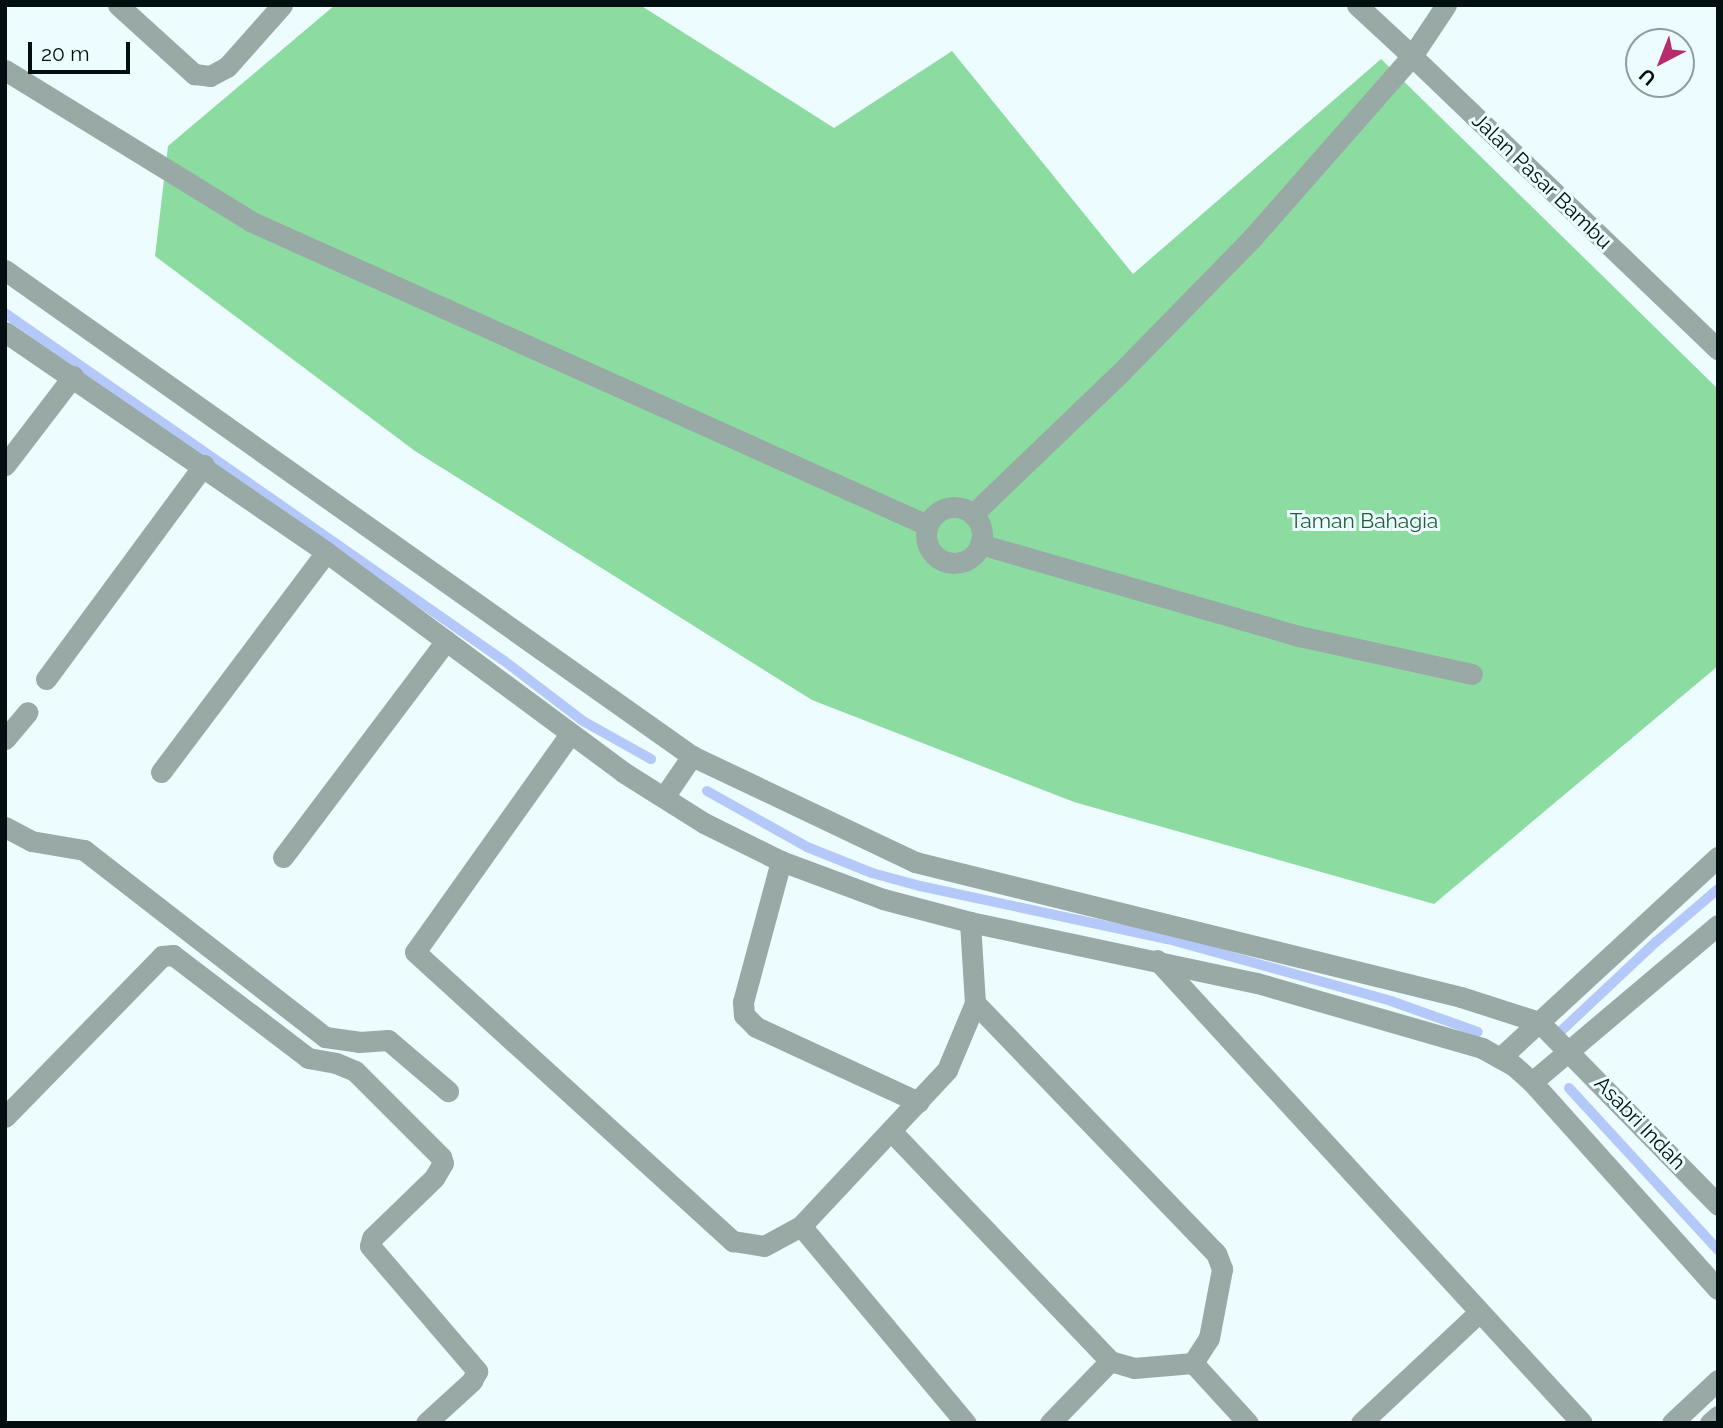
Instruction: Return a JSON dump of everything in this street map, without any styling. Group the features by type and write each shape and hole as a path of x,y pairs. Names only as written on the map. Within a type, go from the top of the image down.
{"street":[{"path":"118,5 194,74 210,76 227,67 282,5"},
{"name":"Jalan Pasar Bambu","path":"1357,5 1718,349"},
{"path":"973,514 1121,372 1253,237 1412,56 1446,5"},
{"path":"5,70 250,221 927,524"},
{"path":"5,270 692,756 915,862 1461,997 1539,1022"},
{"path":"5,331 326,552 570,734 704,823 781,861 883,899 970,922 1257,983 1452,1037 1500,1058 1532,1082 1718,1289"},
{"path":"5,466 73,376"},
{"path":"46,679 204,466"},
{"path":"953,507 973,514 982,534 980,544 966,561 944,561 928,546 927,524 942,509 953,507"},
{"path":"980,544 1299,636 1472,674"},
{"path":"161,772 326,552"},
{"path":"283,857 446,641"},
{"path":"5,739 27,712"},
{"path":"570,734 415,952 733,1241 764,1246 802,1226 947,1070 975,1003 970,922"},
{"path":"664,797 692,756"},
{"path":"5,827 31,841 84,850 325,1038 359,1042 388,1040 448,1091"},
{"path":"1500,1058 1718,856"},
{"path":"781,861 743,1002 744,1015 756,1027 918,1102"},
{"path":"1532,1082 1565,1045 1718,925"},
{"path":"5,1117 162,956 173,954 307,1058 336,1063 355,1071 441,1157 443,1163 434,1178 372,1238 370,1246 477,1371 472,1381 426,1423"},
{"path":"1157,960 1478,1313 1582,1423"},
{"path":"975,1003 1216,1253 1222,1269 1209,1338 1193,1363"},
{"name":"Asabri Indah","path":"1539,1022 1565,1045 1718,1205"},
{"path":"892,1132 1110,1362 1134,1368 1193,1363"},
{"path":"802,1226 966,1423"},
{"path":"1362,1423 1478,1313"},
{"path":"1050,1423 1110,1362"},
{"path":"1193,1363 1248,1423"},
{"path":"1672,1423 1718,1380"},
{"path":"1710,1423 1718,1416"}],"green space":[{"name":"Taman Bahagia","path":"335,5 640,5 834,128 952,51 1133,274 1381,59 1718,389 1718,666 1434,904 1074,802 812,700 415,451 155,256 168,146"}],"waterway":[{"path":"5,313 503,660 583,721 651,759"},
{"path":"707,791 807,847 872,873 920,886 1168,939 1391,1001 1478,1032"},
{"path":"1560,1032 1656,942 1718,889"},
{"path":"1569,1088 1718,1250"}]}
